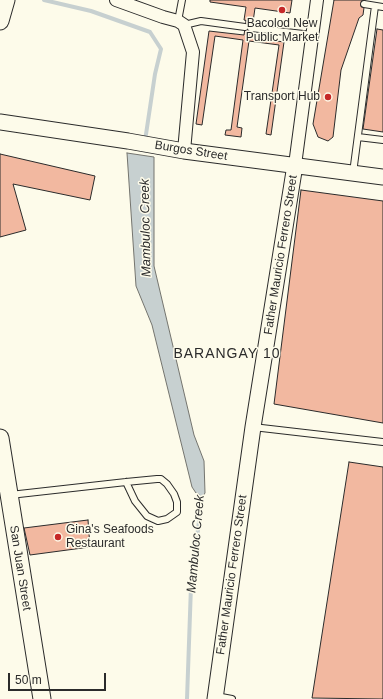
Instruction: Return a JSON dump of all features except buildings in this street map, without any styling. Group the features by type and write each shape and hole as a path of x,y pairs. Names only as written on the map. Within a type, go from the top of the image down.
{"main road":[{"name":"San Juan Street","path":"0,438 42,699"}],"street":[{"path":"116,0 181,23 193,52 184,151"},
{"name":"Father Mauricio Ferrero Street","path":"215,698 254,427 295,165 317,0"},
{"name":"Burgos Street","path":"0,122 184,151 383,177"}],"lane":[{"path":"182,0 181,23 201,21 312,35"},
{"path":"364,4 383,7"},
{"path":"353,173 375,6"},
{"path":"358,137 383,140"},
{"path":"254,427 383,442"},
{"path":"9,496 126,482 157,479 168,484 177,502 177,512 167,519 158,521 147,516 135,501 126,482"},
{"path":"215,698 232,699"}],"water":[{"path":"127,153 154,157 154,266 194,435 204,461 205,493 203,496 196,493 192,487 152,325 136,286"}],"waterway":[{"name":"Mambuloc Creek","path":"44,0 91,11 150,32 161,49 155,74 145,141"},
{"name":"Mambuloc Creek","path":"187,699 191,586 202,497 201,492"}],"place":[{"name":"Bacolod New Public Market","path":"282,10"},
{"name":"Transport Hub","path":"328,97"},
{"name":"Gina's Seafoods Restaurant","path":"58,537"}],"district":[{"name":"BARANGAY 10","path":"227,354"}]}
